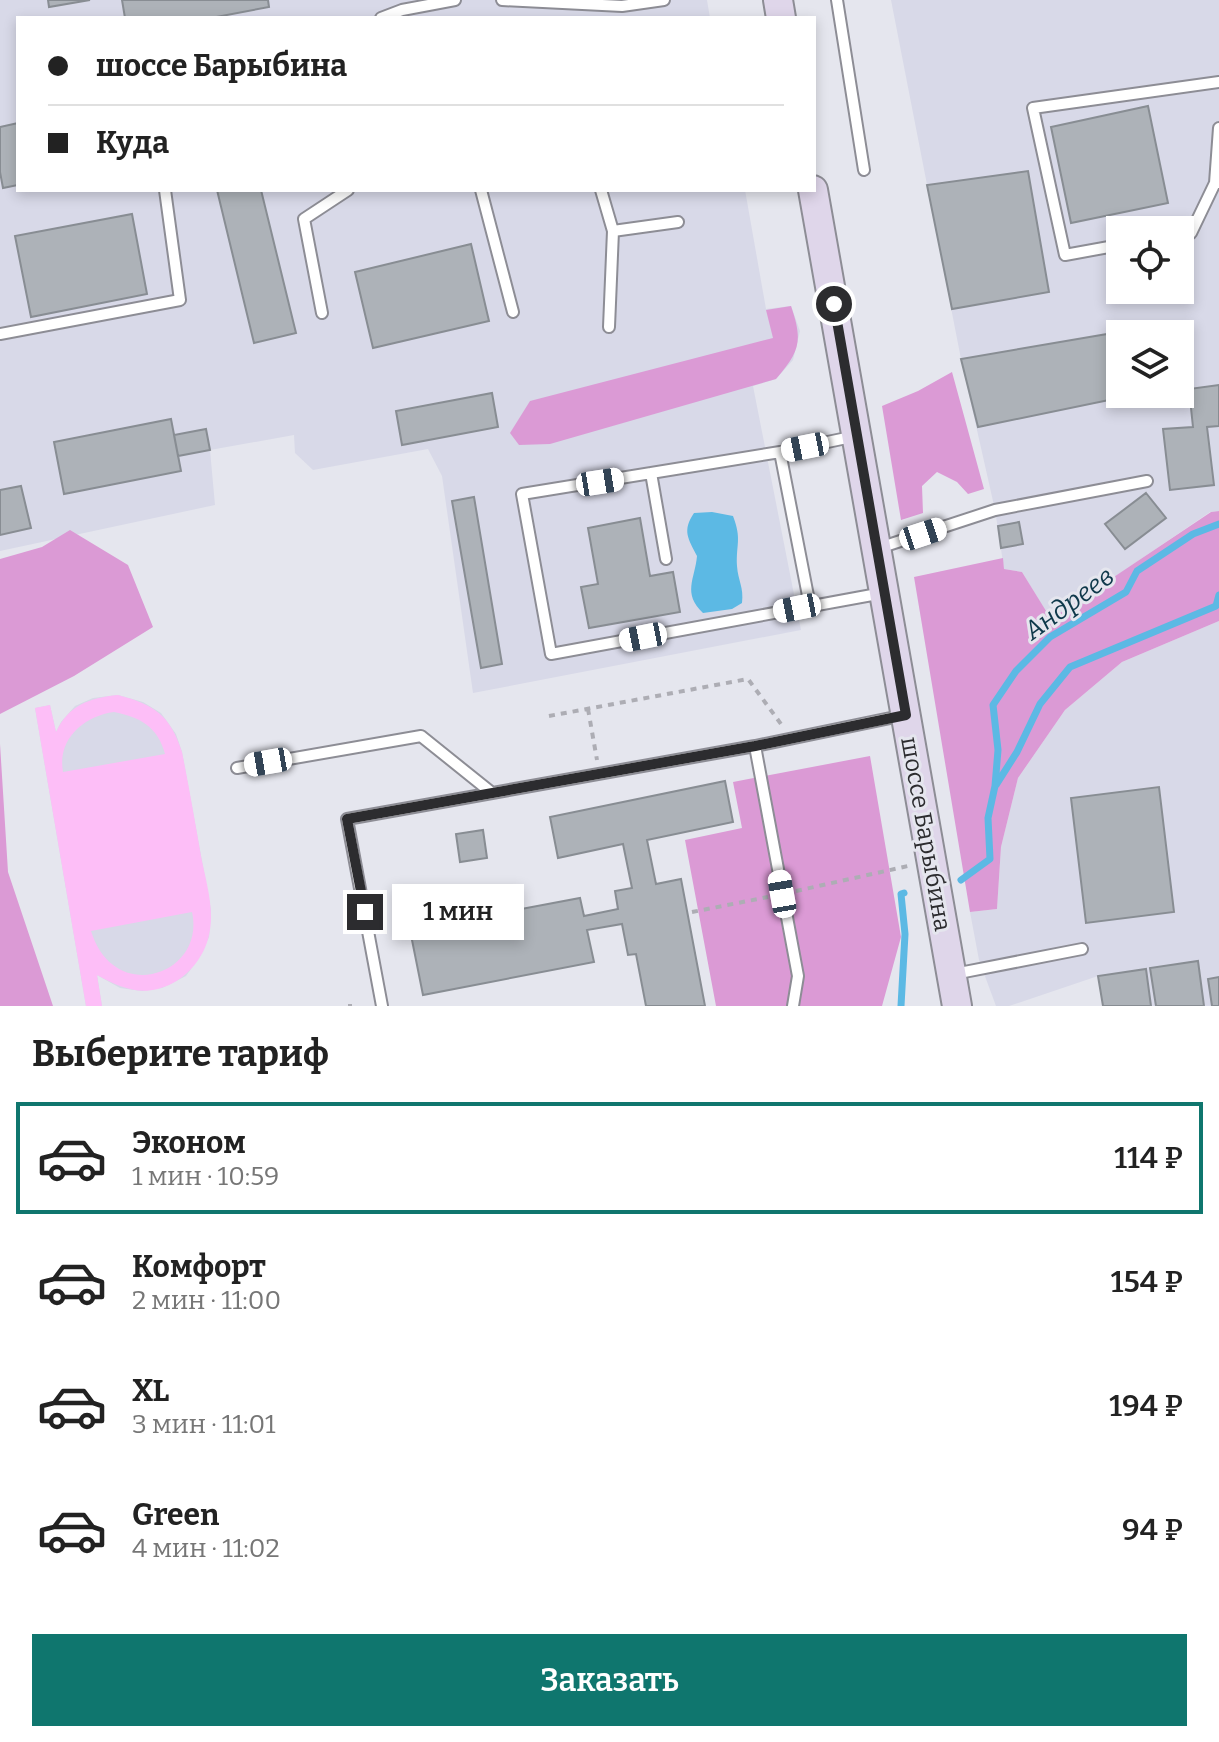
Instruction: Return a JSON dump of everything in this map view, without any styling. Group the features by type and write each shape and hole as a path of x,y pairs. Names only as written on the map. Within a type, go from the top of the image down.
{"main road":[{"name":"шоссе Барыбина","path":"813,192 957,1006"}],"lane":[{"path":"386,16 455,0"},
{"path":"502,0 622,6 664,0"},
{"path":"837,0 864,170"},
{"path":"1106,248 1065,255 1033,108 1219,82"},
{"path":"1194,227 1217,183 1219,128"},
{"path":"0,334 180,300 165,192"},
{"path":"322,313 304,219 345,192"},
{"path":"482,192 513,312"},
{"path":"602,192 613,231 609,327"},
{"path":"613,231 678,222"},
{"path":"857,436 780,452 522,494 551,654 885,592"},
{"path":"780,452 810,606"},
{"path":"651,473 666,559"},
{"path":"877,549 995,510 1147,481"},
{"path":"382,1006 347,819 755,746 906,715"},
{"path":"237,768 421,736 492,793"},
{"path":"755,746 798,976 793,1006"},
{"path":"950,975 1082,949"}],"path":[{"path":"549,716 748,679 792,739"},
{"path":"588,709 600,774"},
{"path":"692,912 910,865"}],"shaded area":[{"path":"0,0 707,0 710,16 16,16 16,192 745,192 766,309 791,306 800,331 793,360 776,379 753,386 801,630 473,693 442,476 428,449 313,470 295,453 294,435 210,450 215,505 0,551"},
{"path":"891,0 1219,0 1219,511 1210,512 1051,620 1022,572 1004,569 995,510 961,359"},
{"path":"791,306 797,328 797,345 790,361 776,379 550,444 519,445 510,433 530,401 773,338 766,310"},
{"path":"952,372 984,489 968,494 957,482 937,472 922,486 923,513 901,520 882,406"},
{"path":"1219,511 1219,621 1122,662 1065,710 1018,778 1001,847 997,909 970,912 914,577 1003,558 1004,569 1022,572 1051,619 1211,512"},
{"path":"70,530 128,565 153,627 74,676 0,714 0,559 42,547"},
{"path":"1219,621 1219,1006 1103,1006 1098,976 1009,1006 996,1006 979,960 970,912 997,909 1001,847 1018,778 1065,710 1122,662"},
{"path":"118,695 143,702 161,713 176,734 211,910 209,937 186,976 162,988 142,991 120,988 97,975 102,1006 86,1006 35,708 50,705 56,732 75,706 93,698"},
{"path":"118,695 151,708 166,720 177,739 209,896 211,925 200,957 191,969 173,983 143,991 125,988 97,975 102,1006 86,1006 35,708 50,705 56,732 67,715 81,704","holes":["114,712 147,725 158,737 165,754 63,772 64,749 75,731 93,718","192,912 193,934 185,952 172,965 155,973 137,975 118,969 103,954 91,931"]},
{"path":"0,744 8,872 53,1006 0,1006"},
{"path":"870,756 901,937 882,1006 716,1006 685,840 742,828 733,782"}],"water":[{"path":"694,513 733,516 736,524 742,603 732,609 703,613 691,592 697,556 687,530"}],"building":[{"path":"48,0 90,0 49,7"},
{"path":"122,0 268,0 269,7 222,16 125,16"},
{"path":"1148,106 1168,203 1071,223 1051,127"},
{"path":"16,123 16,185 3,188 0,172 0,127"},
{"path":"1028,171 1049,292 952,309 927,185"},
{"path":"217,192 261,192 296,333 254,343"},
{"path":"132,214 147,294 31,317 15,236"},
{"path":"471,244 489,321 373,348 355,272"},
{"path":"1106,334 1106,401 978,427 961,359"},
{"path":"1219,385 1219,426 1207,427 1214,485 1170,490 1163,429 1193,427 1191,408 1194,408 1194,388"},
{"path":"492,393 498,427 402,445 396,411"},
{"path":"171,419 181,471 64,494 54,442"},
{"path":"206,429 210,450 178,456 174,435"},
{"path":"21,486 31,528 0,535 0,490"},
{"path":"1146,493 1166,518 1125,549 1105,524"},
{"path":"474,497 502,664 481,668 452,501"},
{"path":"640,518 650,576 673,572 680,612 589,628 581,587 598,584 588,528"},
{"path":"1019,522 1023,544 1001,548 998,526"},
{"path":"725,781 733,822 647,840 656,884 681,879 705,1006 646,1006 636,954 628,955 622,924 587,930 594,962 423,995 410,930 580,898 584,916 618,909 615,891 632,888 623,844 558,858 550,817"},
{"path":"1159,787 1174,912 1086,923 1071,798"},
{"path":"483,830 487,858 460,862 456,834"},
{"path":"1198,961 1204,1006 1156,1006 1150,968"},
{"path":"1146,969 1151,1006 1103,1006 1098,976"},
{"path":"1219,977 1219,1006 1212,1006 1208,979"}],"waterway":[{"name":"Андреев","path":"961,880 990,859 988,818 998,750 993,705 1016,671 1050,637 1126,592 1137,571 1193,534 1219,524"},
{"path":"996,785 1017,752 1040,704 1070,667 1216,606 1219,595"},
{"name":"Андреев","path":"901,1006 905,934 901,894 904,893"}],"route":[{"path":"365,912 347,819 755,746 906,715 834,304"}]}
